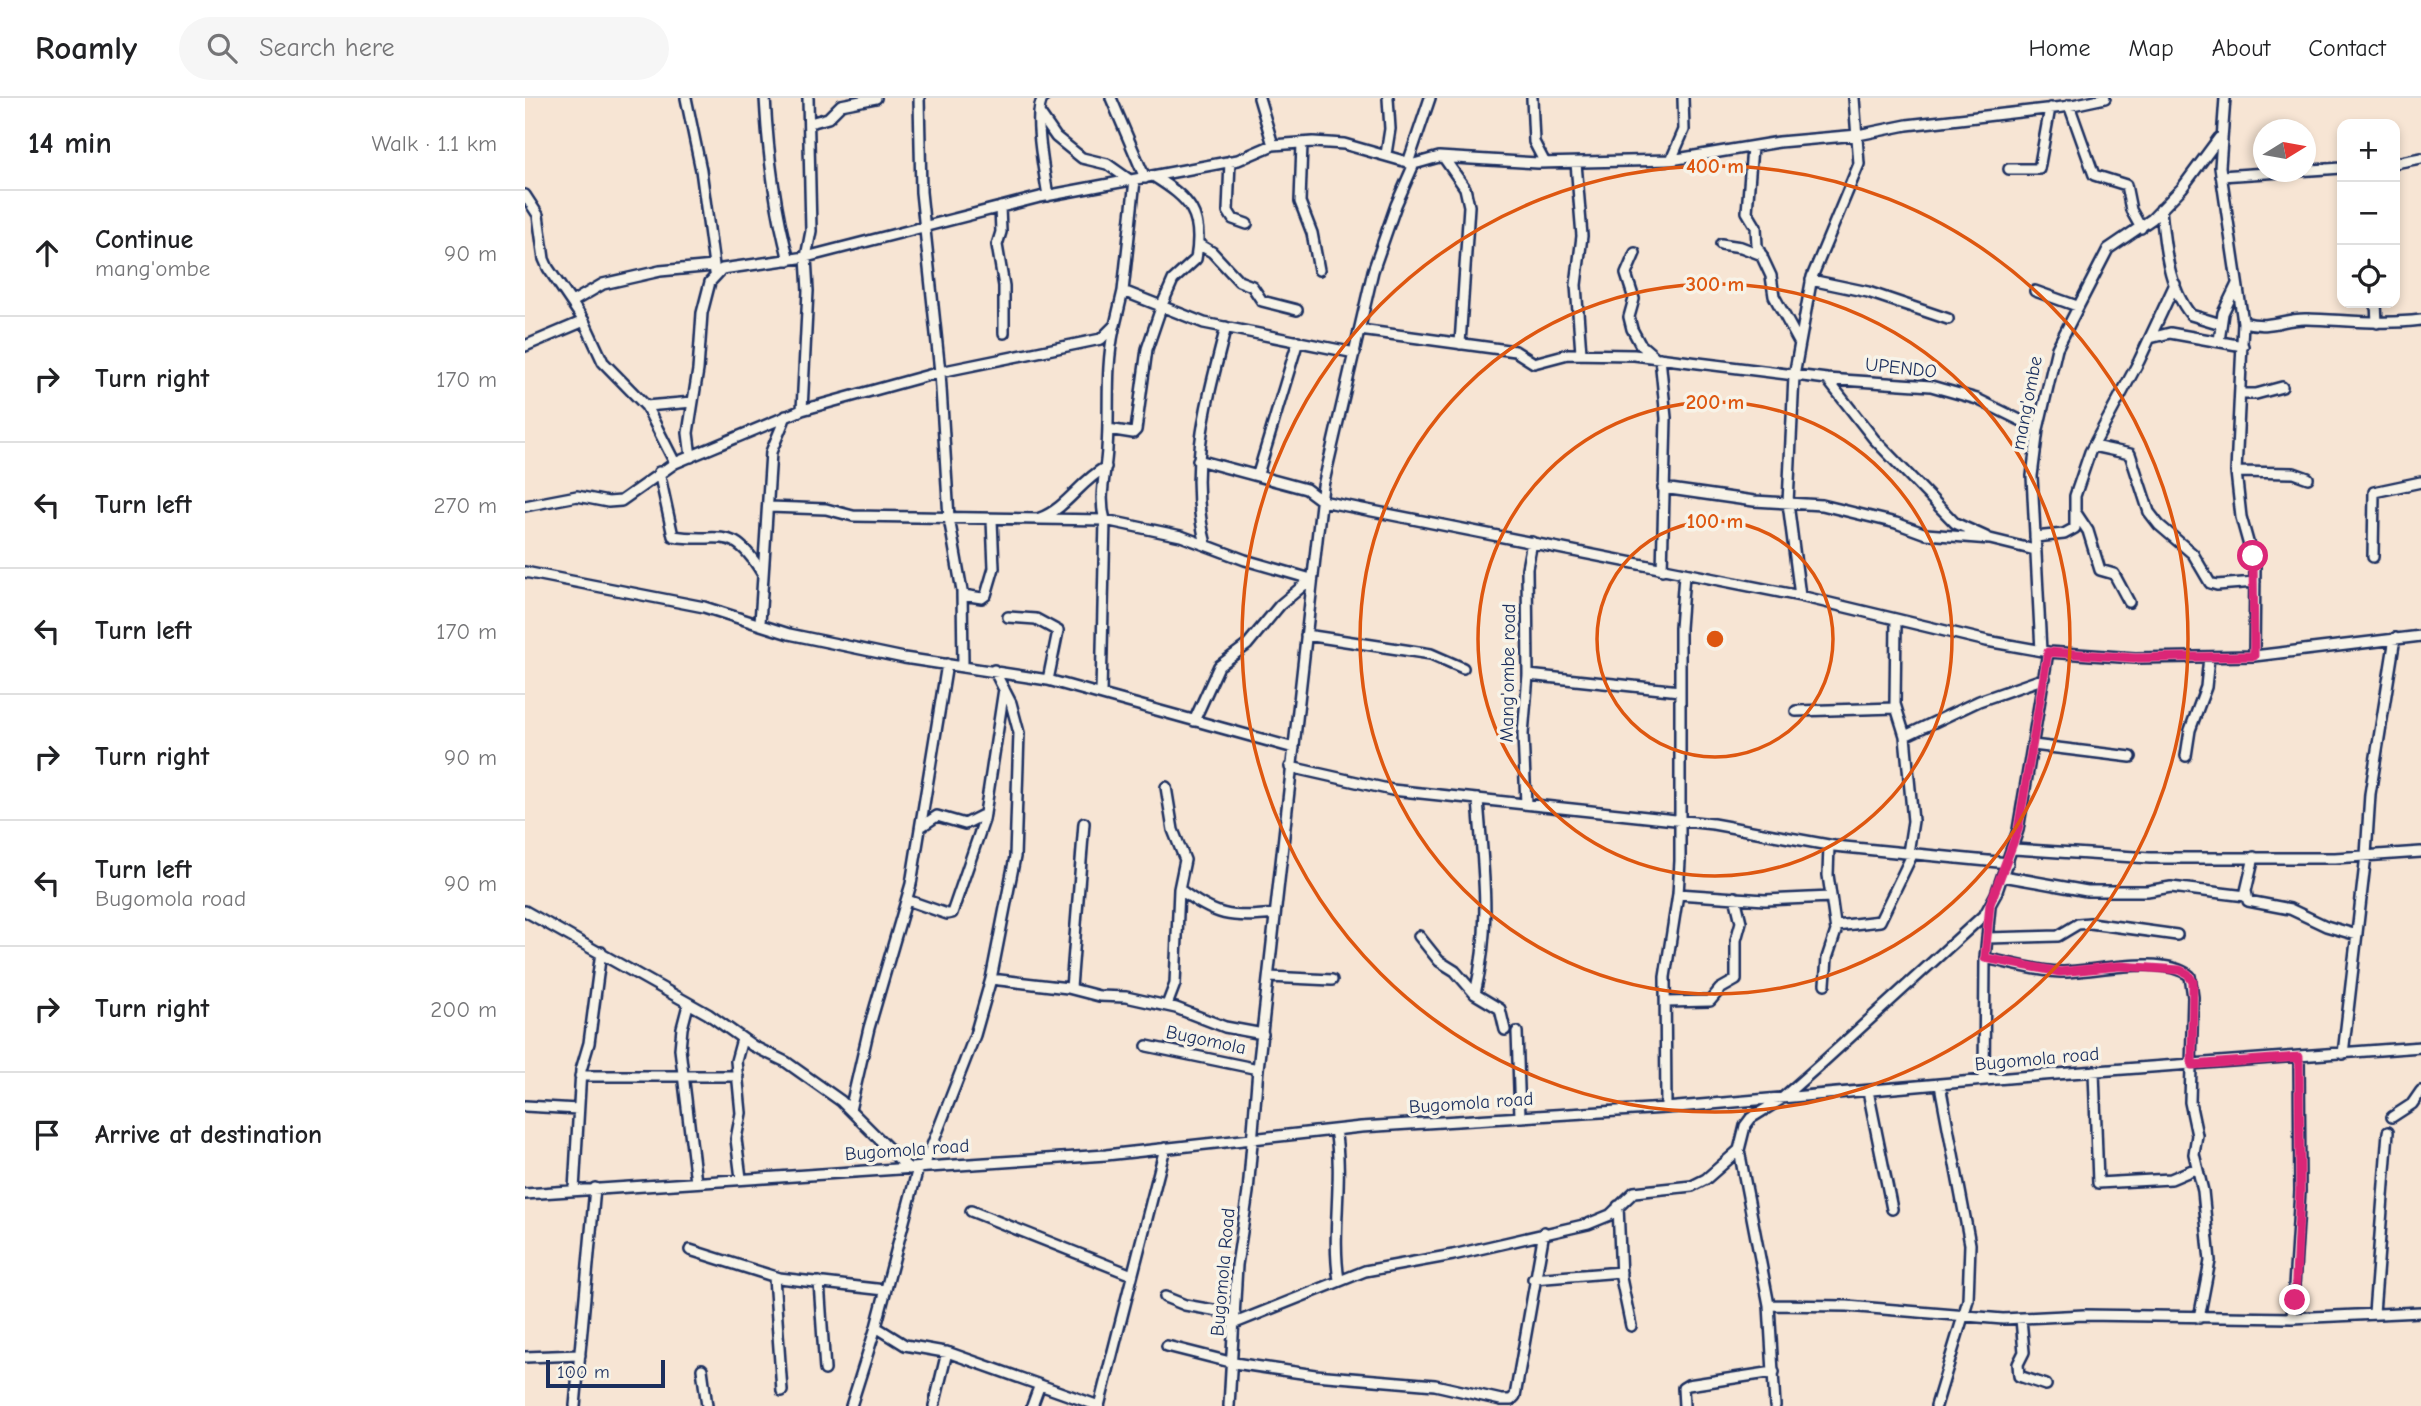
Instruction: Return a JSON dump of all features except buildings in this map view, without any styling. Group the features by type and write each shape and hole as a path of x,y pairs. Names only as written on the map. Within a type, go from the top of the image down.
{"street":[{"path":"686,98 701,170 714,269 705,293 702,313 688,433 691,457"},
{"path":"765,98 772,190 789,260"},
{"path":"802,410 808,291 806,257 811,231 808,98"},
{"path":"810,122 828,118 841,104 876,98"},
{"path":"919,98 921,192 940,372 949,518 963,595 963,665"},
{"path":"1043,98 1040,102 1040,114 1048,196"},
{"path":"1108,429 1129,433 1136,430 1147,349 1173,280 1196,259 1198,244 1197,223 1191,205 1179,193 1149,177 1111,98"},
{"path":"1259,98 1273,145"},
{"path":"1386,154 1390,129 1388,98"},
{"name":"Bugomola Road","path":"1229,1406 1234,1363 1237,1265 1253,1140 1290,767 1322,501 1360,330 1383,242 1411,163 1430,98"},
{"path":"1532,98 1534,142 1545,163"},
{"path":"1671,160 1684,130 1683,98"},
{"path":"1800,596 1788,503 1794,376 1811,280 1856,176 1858,135 1854,98"},
{"path":"572,302 599,285 660,271 714,269 806,257 1048,196 1230,161 1273,145 1344,144 1411,163 1444,158 1545,163 1671,160 1752,147 1858,135 1907,125 2050,108 2065,103 2105,98"},
{"path":"2225,98 2219,138 2221,176 2243,323 2236,472 2241,517 2253,556 2254,656"},
{"path":"2065,103 2094,175 2126,185 2131,210 2141,228"},
{"path":"2008,169 2035,171 2040,167 2050,108"},
{"path":"1040,114 1056,137 1083,158 1107,164 1133,180"},
{"name":"mang'ombe","path":"1990,904 2014,849 2045,678 2032,476 2038,429 2054,355 2108,249 2141,228 2182,188 2219,138"},
{"path":"1302,143 1299,198 1312,233 1319,270"},
{"path":"1752,147 1747,210 1755,225 1762,256 1772,278 1774,296 1800,342"},
{"path":"1444,158 1465,188 1469,206 1460,344"},
{"path":"2400,162 2421,158"},
{"path":"1230,161 1230,215 1247,224"},
{"path":"1577,163 1582,236 1576,285 1581,353"},
{"path":"2221,176 2337,168"},
{"path":"1101,693 1105,520 1102,502 1108,429 1107,370 1123,291 1133,180"},
{"path":"525,195 538,215 544,261 584,321 603,362 646,407 675,463"},
{"path":"1000,207 1001,232 997,245 1004,286 1004,333"},
{"path":"2161,209 2175,284 2191,315 2221,324"},
{"path":"1198,244 1212,252 1239,281 1252,286 1262,301 1297,310"},
{"path":"1721,244 1741,247 1762,256"},
{"path":"1636,253 1626,274 1634,299 1629,321 1634,336 1657,358 1665,418 1662,570"},
{"path":"1811,280 1868,292 1948,319"},
{"path":"2219,341 2221,324 2237,283"},
{"path":"2035,537 2064,534 2074,530 2078,485 2093,446 2175,284"},
{"path":"1123,291 1191,319 1355,353"},
{"path":"2035,291 2077,306"},
{"path":"2376,308 2377,323"},
{"path":"2243,323 2264,327 2308,319 2377,323 2421,320"},
{"path":"525,346 584,321"},
{"path":"1206,544 1198,460 1201,431 1226,327"},
{"path":"525,506 577,496 608,502 621,501 675,463 802,410 940,372 1085,344 1101,339 1114,329"},
{"name":"UPENDO","path":"1360,330 1515,351 1534,363 1563,354 1581,353 1657,358 1794,376 1931,386 1977,399 2038,429"},
{"path":"2150,338 2170,333 2243,346"},
{"path":"1258,474 1297,341"},
{"path":"1827,379 1874,439 1955,523 1990,540"},
{"path":"2240,394 2256,394 2282,387"},
{"path":"646,407 693,402"},
{"path":"760,624 772,447 786,416"},
{"path":"2093,446 2130,454 2149,512 2159,525 2193,554 2210,583 2217,585 2255,582"},
{"path":"1198,460 1306,489 1322,501 1800,596 2044,652 2135,658 2254,656 2421,636"},
{"path":"1035,520 1058,510 1086,480 1106,467"},
{"path":"659,472 673,536 716,537 742,544 762,573"},
{"path":"2236,472 2294,473 2308,478"},
{"path":"2373,557 2374,492 2421,482"},
{"path":"1663,488 1816,504 1855,512 1931,536 1990,540 2035,550"},
{"path":"769,507 826,509 853,516 1105,520 1206,544 1245,560 1311,579"},
{"path":"2075,511 2088,531 2100,570 2114,574 2129,602"},
{"path":"963,595 986,595 994,568 992,520"},
{"name":"Mang'ombe road","path":"1526,804 1523,734 1528,676 1527,568 1532,542"},
{"path":"525,572 704,607 789,634 1048,680 1294,748"},
{"path":"1666,1108 1665,976 1678,894 1684,575"},
{"path":"1194,720 1219,666 1247,645 1280,605 1311,579"},
{"path":"1008,617 1036,620 1058,631 1048,680"},
{"path":"1836,926 1880,921 1910,853 1913,821 1905,736 1896,708 1896,620"},
{"path":"1306,635 1431,654 1463,668"},
{"path":"2343,1054 2367,855 2370,794 2395,638"},
{"path":"2186,756 2190,730 2206,687 2209,657"},
{"path":"850,1110 874,1008 907,900 922,826 947,664"},
{"path":"851,1406 876,1327 917,1168 975,1035 991,979 1015,849 1019,733 1017,718 994,670"},
{"path":"1528,676 1680,691"},
{"path":"1905,736 1979,701 2045,678"},
{"path":"907,900 952,913 985,814 1004,687"},
{"path":"1796,711 1896,708"},
{"path":"2033,745 2131,757"},
{"path":"1290,767 1372,787 1752,830 1829,845 2008,863"},
{"path":"1166,787 1173,830 1185,856 1179,888 1175,984 1167,1005"},
{"path":"1475,994 1484,954 1486,896 1478,799"},
{"path":"922,826 937,816 965,824 985,814"},
{"path":"1071,988 1084,823"},
{"path":"1825,984 1827,958 1836,926 1831,897 1829,845"},
{"path":"2014,849 2101,856 2253,858 2421,852"},
{"path":"2253,858 2246,896 2249,901 2290,909 2326,926 2357,935"},
{"path":"2003,876 2087,891 2147,891 2171,887 2246,896"},
{"path":"1179,888 1218,914 1243,918 1275,914"},
{"path":"1678,894 1765,900 1831,897"},
{"path":"1666,1002 1710,1000 1720,989 1736,980 1736,940 1741,922 1735,897"},
{"path":"1984,1080 1985,958 1990,904"},
{"path":"1775,1406 1769,1305 1739,1150 1748,1121 1780,1100 1951,948 1977,923 1990,904"},
{"path":"525,911 601,952 742,1039 786,1062 834,1094 917,1168"},
{"path":"1987,939 2058,936 2078,924 2090,923 2177,936"},
{"path":"1419,936 1437,959 1455,971 1475,994 1500,1009 1505,1030"},
{"path":"573,1190 580,1076 589,1043 601,952"},
{"path":"1985,958 2060,972 2120,966 2172,968 2184,972 2193,982 2190,1102 2198,1138 2194,1150 2203,1191 2210,1261 2206,1297 2199,1318"},
{"path":"1269,977 1332,980"},
{"path":"991,979 1071,988 1099,996 1126,997 1167,1005 1225,1027 1263,1034"},
{"path":"688,1004 681,1037 696,1182"},
{"path":"1517,1032 1520,1116"},
{"path":"741,1178 736,1141 741,1118 736,1061 742,1039"},
{"name":"Bugomola","path":"1147,1046 1258,1069"},
{"name":"Bugomola road","path":"525,1194 1106,1156 1335,1130 1780,1100 1984,1080 2421,1047"},
{"path":"2292,1318 2300,1191 2299,1057"},
{"path":"2094,1071 2098,1183 2171,1179 2197,1168"},
{"path":"580,1076 738,1076"},
{"path":"1936,1406 1964,1315 1969,1282 1970,1235 1940,1084"},
{"path":"1868,1091 1892,1209"},
{"path":"2392,1117 2412,1104 2421,1091"},
{"path":"525,1106 578,1109"},
{"path":"1335,1130 1339,1153 1335,1229 1339,1280"},
{"path":"2374,1313 2388,1132"},
{"path":"876,1327 905,1345 947,1352 1039,1387 1099,1406 1165,1148"},
{"path":"1165,1297 1235,1319 1385,1265 1453,1255 1588,1224 1610,1215 1637,1191 1698,1184 1714,1174 1739,1150"},
{"path":"575,1406 595,1188"},
{"path":"1618,1206 1621,1272 1632,1326"},
{"path":"971,1211 1132,1275"},
{"path":"1167,1346 1234,1363 1315,1375 1435,1385 1511,1400 1515,1396 1543,1233"},
{"path":"690,1250 774,1277 885,1290"},
{"path":"1533,1279 1621,1272"},
{"path":"774,1277 782,1391"},
{"path":"820,1282 825,1370"},
{"path":"1769,1305 1846,1306 2021,1319 2084,1315 2292,1318 2421,1312"},
{"path":"2021,1319 2024,1352 2018,1364 2019,1376 2046,1385"},
{"path":"934,1406 947,1352"},
{"path":"525,1357 541,1354 580,1355"},
{"path":"702,1369 707,1406"},
{"path":"1684,1406 1683,1388 1688,1385 1774,1372"},
{"path":"1032,1406 1039,1387"}],"route":[{"path":"2253,556 2254,656 2135,658 2048,652 2018,830 2014,849 1990,904 1985,958 2060,972 2120,966 2180,970 2188,974 2193,982 2192,1065 2299,1057 2300,1191 2295,1300"}]}
